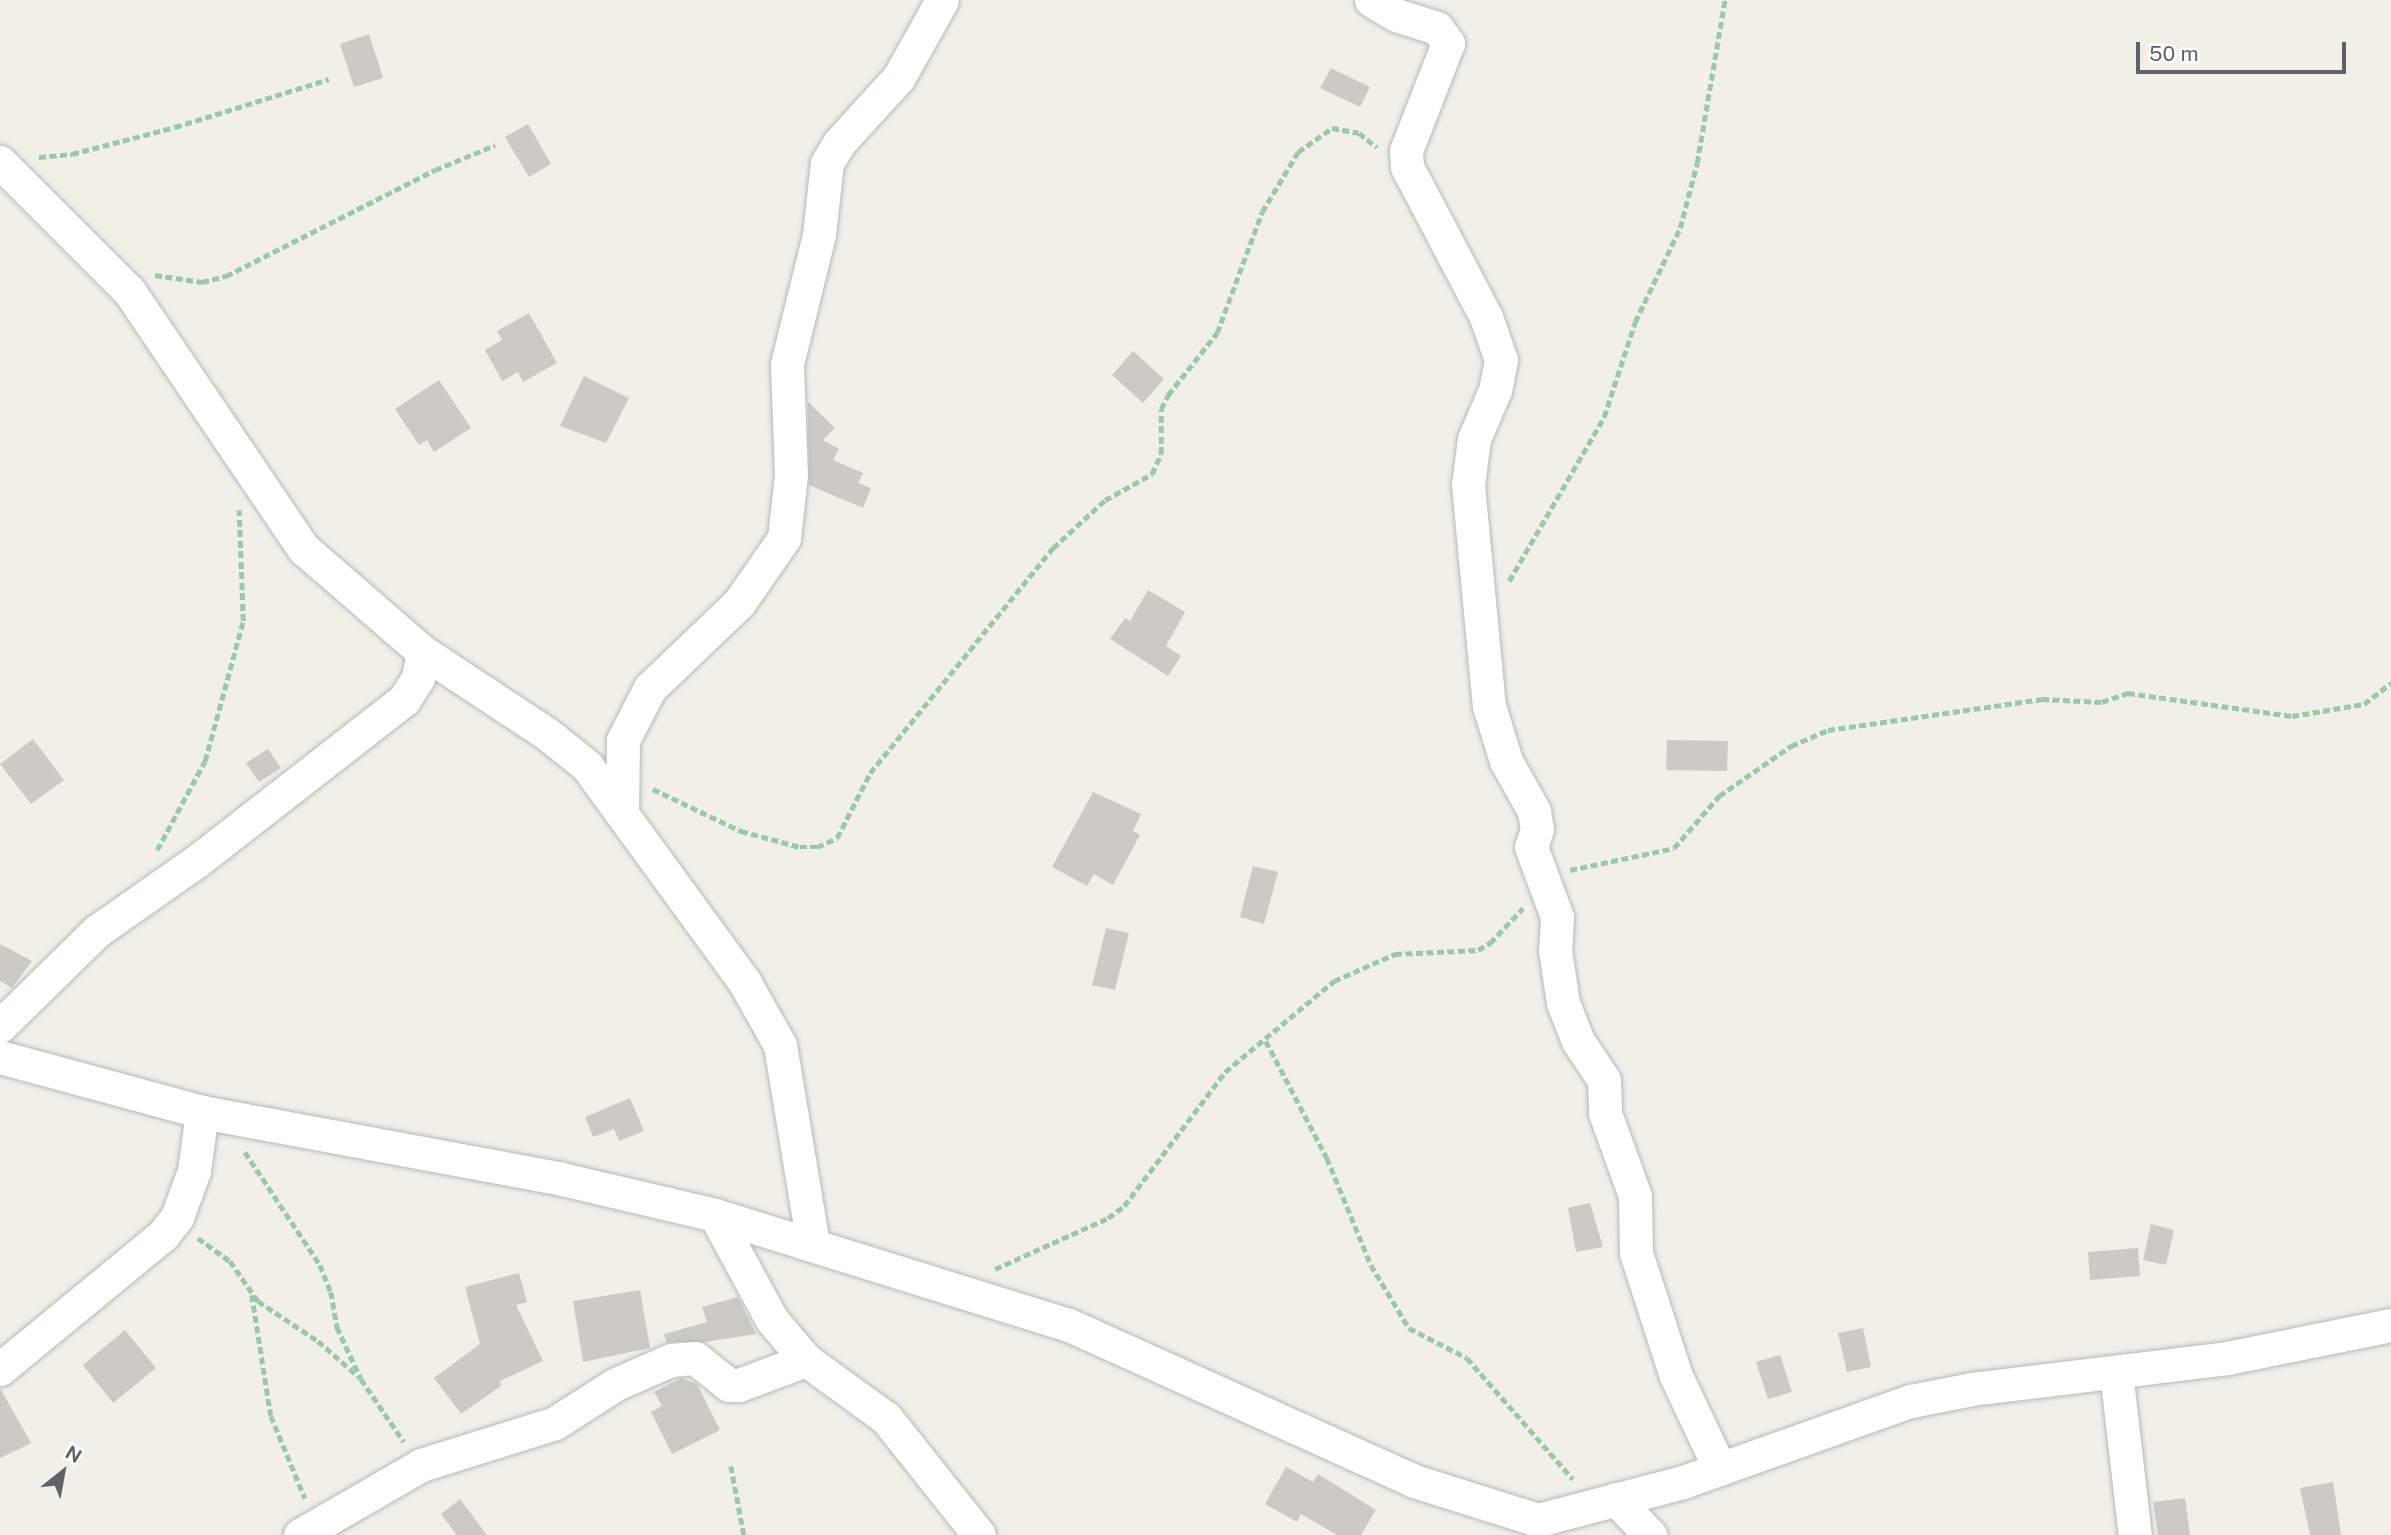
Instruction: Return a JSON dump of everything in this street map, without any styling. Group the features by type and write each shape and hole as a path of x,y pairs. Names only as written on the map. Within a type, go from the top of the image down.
{"street":[{"path":"622,814 623,740 650,688 739,603 784,538 791,475 787,364 819,235 827,163 839,142 899,77 942,0"},
{"path":"1371,0 1396,15 1437,28 1448,43 1406,151 1410,175 1486,317 1501,360 1495,390 1474,439 1468,485 1489,706 1506,761 1531,799 1537,829 1531,846 1557,917 1555,950 1563,1003 1578,1041 1604,1080 1605,1113 1635,1196 1636,1253 1676,1376 1720,1469"},
{"path":"14,160 129,291 298,544 422,652 576,757 622,814 746,983 780,1045 813,1245"},
{"path":"0,1026 105,925 197,861 404,700 418,678 422,652"},
{"path":"0,1057 212,1114 562,1179 715,1214 948,1290 1069,1325 1414,1481 1538,1520"},
{"path":"0,1369 163,1235 187,1200 212,1114"},
{"path":"715,1214 759,1301 806,1360 886,1418 979,1535"},
{"path":"1501,1535 1538,1520 1720,1469 1910,1401 1972,1389 2227,1358 2391,1325"},
{"path":"307,1530 421,1465 555,1423 616,1384 671,1360 695,1358 729,1385 739,1385 806,1360"},
{"path":"2116,1372 2135,1535"},
{"path":"1605,1502 1650,1535"}],"path":[{"path":"1505,589 1604,417 1635,322 1679,228 1697,163 1725,0"},
{"path":"14,160 85,151 329,79"},
{"path":"622,775 741,831 800,847 817,847 837,838 870,773 1053,548 1105,500 1152,474 1161,454 1161,409 1168,395 1217,333 1262,212 1298,152 1321,132 1348,129 1368,138 1410,175"},
{"path":"109,270 202,282 226,276 435,170 495,145"},
{"path":"155,853 205,761 243,621 240,458"},
{"path":"948,1290 1108,1218 1124,1206 1224,1072 1242,1054 1266,1041 1334,981 1395,954 1457,954 1490,943 1545,884 1572,869 1674,848 1719,796 1791,746 1828,730 2042,699 2102,702 2128,693 2292,716 2364,704 2391,683"},
{"path":"1266,1041 1327,1158 1371,1265 1409,1328 1467,1358 1605,1502"},
{"path":"212,1114 320,1265 331,1292 337,1327 361,1379 421,1465"},
{"path":"163,1235 187,1234 207,1242 230,1261 252,1294 361,1379"},
{"path":"252,1294 271,1416 290,1454 307,1530"},
{"path":"731,1466 744,1535"}],"building":[{"path":"369,34 383,78 354,87 340,44"},
{"path":"1331,68 1370,87 1360,107 1320,88"},
{"path":"528,124 551,164 529,177 505,137"},
{"path":"529,313 557,363 523,382 518,372 502,381 485,350 502,340 497,331"},
{"path":"1133,351 1164,379 1143,403 1112,375"},
{"path":"584,376 629,398 606,443 560,426"},
{"path":"439,380 471,428 434,452 427,440 419,445 395,409"},
{"path":"808,402 835,428 823,440 839,449 833,460 863,473 858,483 871,488 863,508 809,485"},
{"path":"1148,590 1185,612 1166,646 1181,656 1168,676 1110,639 1125,618 1130,621"},
{"path":"33,739 64,780 31,804 0,764"},
{"path":"1667,740 1728,741 1727,771 1666,770"},
{"path":"268,749 281,768 259,782 246,763"},
{"path":"1093,792 1141,814 1133,831 1140,835 1113,885 1094,874 1087,886 1052,867"},
{"path":"1253,866 1278,872 1264,924 1240,917"},
{"path":"1106,928 1129,933 1115,990 1092,985"},
{"path":"0,944 32,961 12,988 0,981"},
{"path":"630,1098 644,1131 619,1141 614,1129 593,1137 585,1117"},
{"path":"1590,1203 1603,1247 1576,1252 1568,1208"},
{"path":"2151,1224 2174,1230 2166,1265 2143,1260"},
{"path":"2138,1248 2140,1276 2090,1280 2088,1252"},
{"path":"519,1273 527,1302 516,1305 543,1361 500,1381 501,1386 461,1414 434,1378 480,1344 465,1287"},
{"path":"640,1290 650,1348 583,1362 573,1301"},
{"path":"738,1297 756,1334 705,1342 666,1342 664,1334 707,1322 702,1307"},
{"path":"1863,1328 1871,1367 1847,1372 1838,1333"},
{"path":"125,1330 156,1368 113,1403 83,1365"},
{"path":"1780,1355 1792,1392 1768,1399 1756,1362"},
{"path":"681,1378 697,1384 720,1430 672,1454 651,1412 662,1406 654,1392"},
{"path":"0,1388 31,1443 0,1458"},
{"path":"1286,1467 1313,1482 1318,1474 1376,1510 1361,1535 1337,1535 1301,1514 1297,1522 1265,1504"},
{"path":"2333,1482 2341,1535 2310,1535 2300,1488"},
{"path":"2185,1498 2190,1535 2158,1535 2153,1502"},
{"path":"460,1499 487,1535 457,1535 441,1514"}]}
